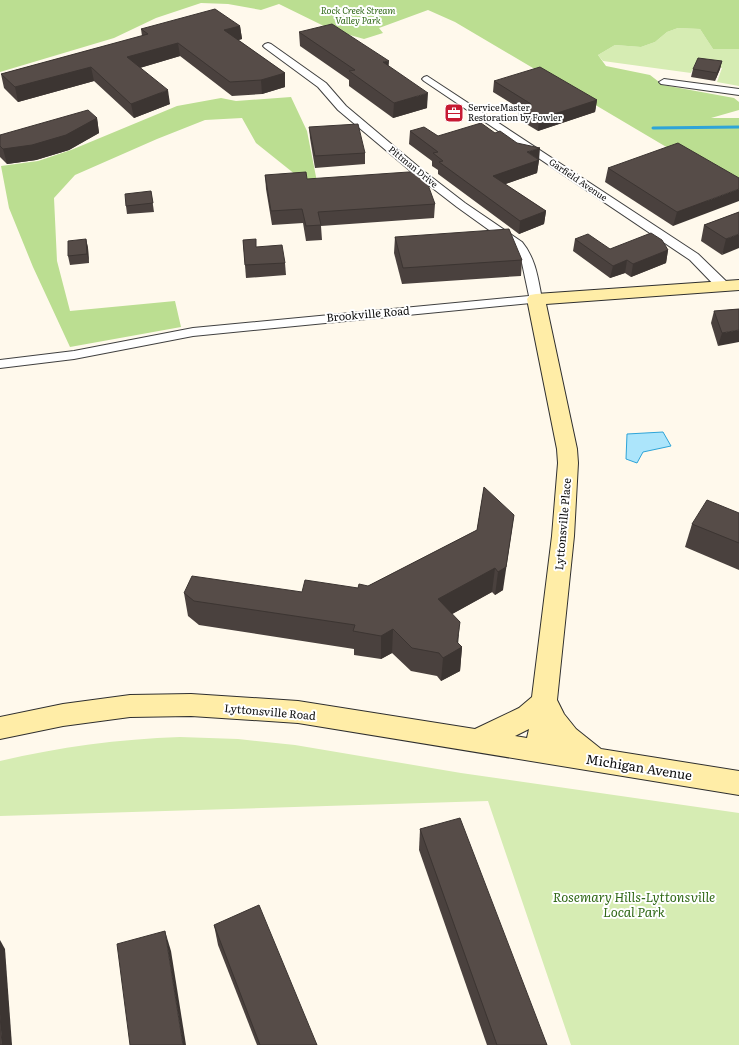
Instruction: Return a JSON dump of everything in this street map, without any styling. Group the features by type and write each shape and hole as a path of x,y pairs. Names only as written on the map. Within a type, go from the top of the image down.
{"street":[{"name":"Pittman Drive","path":"268,46 322,85 342,108 417,171 461,205 518,245 527,260 536,299"},
{"name":"Garfield Avenue","path":"427,79 694,257 731,286"},
{"path":"664,82 739,92"},
{"name":"Brookville Road","path":"0,364 74,354 193,332 236,326 536,299 731,286"},
{"path":"542,326 548,314 559,306 581,296"},
{"name":"Lyttonsville Place","path":"536,299 567,449 568,463 563,536 539,751"},
{"path":"476,741 528,716 545,701 554,721 567,737 595,760"},
{"name":"Lyttonsville Road","path":"0,728 63,715 130,706 191,705 298,712 539,751"},
{"name":"Michigan Avenue","path":"539,751 739,783"}],"green space":[{"name":"Rock Creek Stream Valley Park","path":"0,0 739,0 739,49 713,49 700,29 678,28 667,32 655,42 641,47 615,45 598,55 606,66 650,75 663,85 734,98 739,102 739,110 711,118 739,118 739,190 455,22 428,10 379,28 383,33 364,39 332,30 279,4 261,10 228,4 201,3 156,18 114,38 0,72"},
{"path":"678,28 700,29 713,49 739,49 739,86 717,82 722,68 695,64 691,73 603,61 598,55 615,45 641,47 655,42 667,32"},
{"path":"291,97 307,131 318,187 296,175 256,143 242,118 205,120 157,139 75,175 54,198 57,261 70,311 175,301 181,327 70,347 33,267 9,208 1,166 38,161 71,150 177,106 221,98 236,101"},
{"name":"Rosemary Hills-Lyttonsville Local Park","path":"180,737 238,739 295,745 461,773 739,813 739,1045 571,1045 488,801 0,816 0,761 89,744"}],"water":[{"path":"663,432 671,446 643,452 637,463 626,459 627,434"}],"building":[{"path":"215,9 240,26 224,30 285,73 261,80 230,82 178,43 127,57 168,90 131,104 91,67 15,87 1,74 148,34 141,29"},
{"path":"332,24 389,61 383,62 428,93 394,103 349,71 355,70 299,32"},
{"path":"698,58 722,61 717,73 693,69"},
{"path":"540,67 597,100 539,119 519,107 531,104 494,81"},
{"path":"88,110 97,118 66,135 32,145 3,149 0,146 0,135"},
{"path":"481,123 495,133 500,131 517,143 540,148 527,152 539,160 493,176 546,211 520,221 439,162 443,161 433,153 438,152 410,131 424,127 438,136"},
{"path":"358,124 365,153 315,156 309,127"},
{"path":"678,143 739,178 739,189 677,212 608,168"},
{"path":"423,171 435,204 318,212 321,225 306,226 302,209 271,211 265,175 306,172 307,179"},
{"path":"151,191 153,203 126,206 125,194"},
{"path":"739,212 739,234 726,239 704,225"},
{"path":"509,229 522,260 403,268 395,237"},
{"path":"651,233 662,240 668,250 633,264 627,260 613,266 575,239 588,234 610,249"},
{"path":"86,239 87,254 68,256 68,241"},
{"path":"256,239 256,247 282,245 285,263 245,265 243,240"},
{"path":"739,309 739,330 722,333 714,311"},
{"path":"484,487 514,515 506,567 498,572 495,568 438,599 460,622 457,642 462,647 443,658 439,653 412,648 393,629 381,636 353,631 355,625 194,601 184,593 192,576 302,592 305,580 358,588 359,584 368,586 477,530"},
{"path":"707,500 739,513 739,543 692,524"},
{"path":"460,818 547,1045 497,1045 420,829"},
{"path":"259,905 317,1045 260,1045 214,925"},
{"path":"165,931 183,1045 130,1045 117,944"},
{"path":"0,1014 2,1045 0,1045"}],"waterway":[{"path":"653,128 739,127"}],"place":[{"name":"ServiceMaster Restoration by Fowler","path":"454,113"}]}
